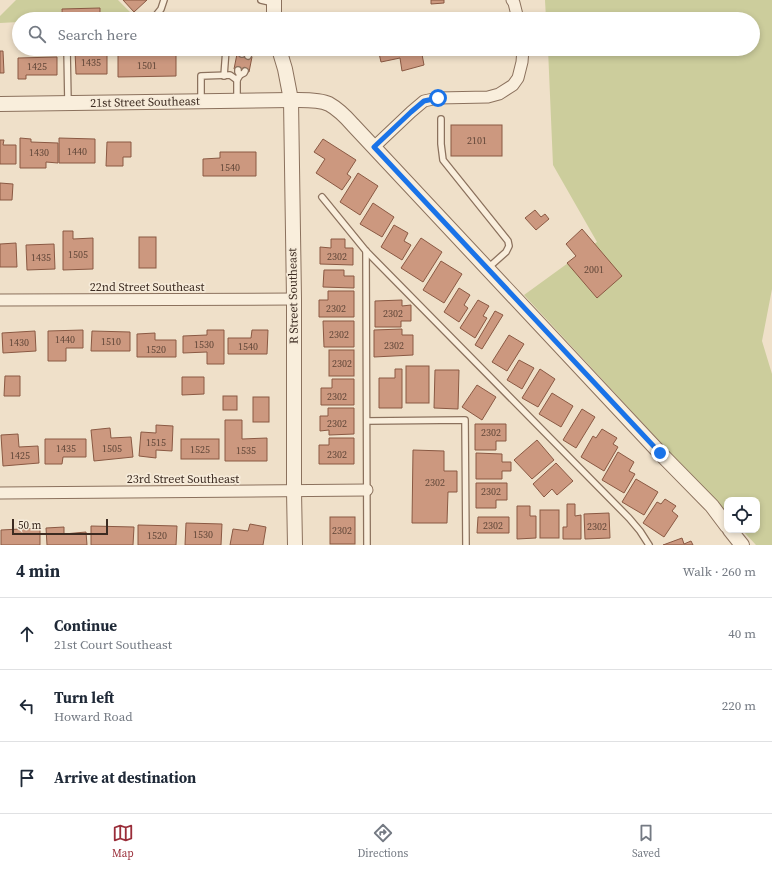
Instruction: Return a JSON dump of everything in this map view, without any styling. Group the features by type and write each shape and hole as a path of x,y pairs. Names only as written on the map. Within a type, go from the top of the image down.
{"street":[{"path":"512,0 516,12"},
{"path":"270,1 272,12"},
{"name":"R Street Southeast","path":"281,56 285,69 290,100 294,299 295,545"},
{"path":"374,147 424,101 438,98 488,97 499,94 513,85 518,78 522,56"},
{"name":"21st Street Southeast","path":"0,104 237,100 314,100 328,103 341,112 712,506 724,522"},
{"name":"22nd Street Southeast","path":"0,300 294,299"},
{"name":"23rd Street Southeast","path":"0,493 367,490"},
{"path":"732,533 742,545"}],"lane":[{"path":"159,12 164,0"},
{"path":"67,56 68,103"},
{"path":"224,76 225,56"},
{"path":"201,101 200,76 230,76 240,74 237,100"},
{"path":"441,119 441,144 443,160 508,241 509,246 506,252 488,268"},
{"path":"322,197 366,251 629,518 649,545"},
{"path":"366,251 367,545"},
{"path":"366,421 465,420 466,545"}],"green space":[{"path":"16,0 118,0 130,12 100,12 100,8 61,10 61,12 12,12 12,22 0,23 0,16"},
{"path":"545,0 772,0 772,289 762,341 772,374 772,545 756,545 745,533 760,533 760,497 724,497 724,511 524,295 597,242 553,165 548,56 760,56 760,12 546,12"}],"building":[{"path":"123,0 147,0 134,12"},
{"path":"431,0 444,0 444,3 431,4"},
{"path":"100,8 100,12 62,12 62,9"},
{"path":"0,51 3,51 4,73 0,73"},
{"path":"75,56 107,56 107,74 76,74"},
{"path":"118,56 176,56 176,76 118,77"},
{"path":"237,56 252,57 249,72 234,69"},
{"path":"380,56 422,56 424,65 402,71 400,58 381,62"},
{"path":"57,57 57,75 26,75 26,79 18,79 18,58"},
{"path":"451,125 502,125 502,156 451,156"},
{"path":"20,138 31,139 31,142 58,143 58,163 46,162 46,168 20,168"},
{"path":"59,138 95,139 95,163 59,163"},
{"path":"323,139 356,160 347,174 351,177 342,190 316,173 325,159 314,152"},
{"path":"0,140 4,140 3,145 16,145 16,164 0,164"},
{"path":"107,142 131,142 131,157 123,157 123,166 106,166"},
{"path":"220,152 256,152 256,176 203,176 203,159 220,158"},
{"path":"358,173 378,186 360,215 340,202"},
{"path":"0,183 13,184 12,200 0,200"},
{"path":"373,203 394,217 382,237 360,224"},
{"path":"535,210 541,217 545,214 549,219 536,230 525,218"},
{"path":"394,225 408,233 404,241 411,245 402,260 381,247"},
{"path":"582,229 622,276 597,298 567,263 576,256 566,244"},
{"path":"63,231 73,231 73,239 93,238 93,269 63,270"},
{"path":"139,237 156,237 156,268 139,268"},
{"path":"421,238 442,252 423,282 401,268"},
{"path":"331,239 345,239 345,248 353,248 353,265 320,264 320,247 331,248"},
{"path":"16,243 17,267 0,267 0,244"},
{"path":"54,244 55,269 27,270 26,245"},
{"path":"441,261 462,274 444,303 423,290"},
{"path":"324,270 344,270 344,276 354,276 354,288 323,287"},
{"path":"459,288 470,295 464,305 468,308 459,322 444,312"},
{"path":"328,291 354,291 354,317 319,317 319,300 328,300"},
{"path":"402,300 402,306 411,305 411,321 401,321 401,327 375,327 375,301"},
{"path":"478,300 489,306 483,316 487,318 475,338 460,328"},
{"path":"495,311 503,315 482,349 475,345"},
{"path":"323,321 354,321 354,347 324,347"},
{"path":"402,329 402,335 413,335 413,355 374,357 374,330"},
{"path":"83,330 83,348 66,348 66,361 48,361 48,331"},
{"path":"207,330 224,330 224,364 207,364 207,352 183,353 183,336 207,335"},
{"path":"252,330 268,330 267,354 228,354 228,338 251,338"},
{"path":"35,331 36,351 3,353 2,333"},
{"path":"92,331 130,332 130,351 91,351"},
{"path":"155,333 155,340 176,340 176,357 137,357 137,334"},
{"path":"509,335 524,344 507,371 492,362"},
{"path":"329,350 354,350 354,376 329,376"},
{"path":"519,360 534,368 522,389 507,380"},
{"path":"406,366 429,366 429,403 406,403"},
{"path":"395,369 402,369 402,408 379,408 379,378 395,378"},
{"path":"540,369 555,379 538,407 522,398"},
{"path":"435,370 459,370 458,409 434,408"},
{"path":"5,376 20,376 20,396 4,396"},
{"path":"182,377 204,377 204,394 182,395"},
{"path":"332,379 354,379 354,405 321,405 321,388 332,388"},
{"path":"477,385 496,397 482,420 462,407"},
{"path":"552,393 573,406 561,427 539,414"},
{"path":"223,396 237,396 237,410 223,410"},
{"path":"253,397 269,397 269,422 253,422"},
{"path":"328,408 354,408 354,434 329,435 329,430 320,431 320,416 328,416"},
{"path":"582,409 595,417 576,448 563,440"},
{"path":"225,420 242,420 242,439 267,438 267,461 225,461"},
{"path":"475,424 506,424 506,441 496,441 496,450 475,450"},
{"path":"156,425 173,426 172,451 156,450 156,458 139,456 141,432 156,433"},
{"path":"110,428 111,438 131,437 133,457 94,461 91,430"},
{"path":"602,429 617,438 613,444 618,447 604,471 581,457 593,436 596,438"},
{"path":"18,434 19,447 38,446 39,463 3,466 1,435"},
{"path":"329,438 354,438 354,464 319,464 319,445 329,445"},
{"path":"45,439 86,439 86,457 63,457 62,464 45,464"},
{"path":"181,439 219,439 219,459 181,459"},
{"path":"537,440 554,460 532,479 514,460"},
{"path":"413,450 444,451 444,471 457,471 457,492 448,492 447,523 412,523"},
{"path":"618,452 634,462 629,471 635,474 624,493 602,480"},
{"path":"476,453 502,454 502,462 511,462 511,471 502,471 502,479 476,479"},
{"path":"556,463 573,481 557,495 552,489 544,497 533,484"},
{"path":"636,479 658,492 644,515 622,502"},
{"path":"476,483 507,483 507,500 496,500 496,508 476,508"},
{"path":"665,499 676,506 672,511 678,516 664,537 643,523 657,502 661,504"},
{"path":"567,504 575,504 575,516 581,515 581,539 563,539 563,527 567,527"},
{"path":"517,506 530,506 530,516 536,516 536,538 517,539"},
{"path":"540,510 559,510 559,538 540,538"},
{"path":"609,513 610,538 585,539 584,514"},
{"path":"330,517 355,517 355,544 330,544"},
{"path":"478,517 509,517 509,533 477,533"},
{"path":"186,523 222,524 221,545 185,545"},
{"path":"250,524 266,527 263,545 230,545 233,529 248,531"},
{"path":"138,525 177,526 176,545 138,545"},
{"path":"91,526 134,527 133,545 91,545"},
{"path":"64,527 64,534 86,532 87,545 47,545 46,528"},
{"path":"40,528 40,545 1,545 1,530"},
{"path":"682,538 684,544 691,541 693,545 663,545"}],"route":[{"path":"438,98 424,101 374,147 660,453"}]}
